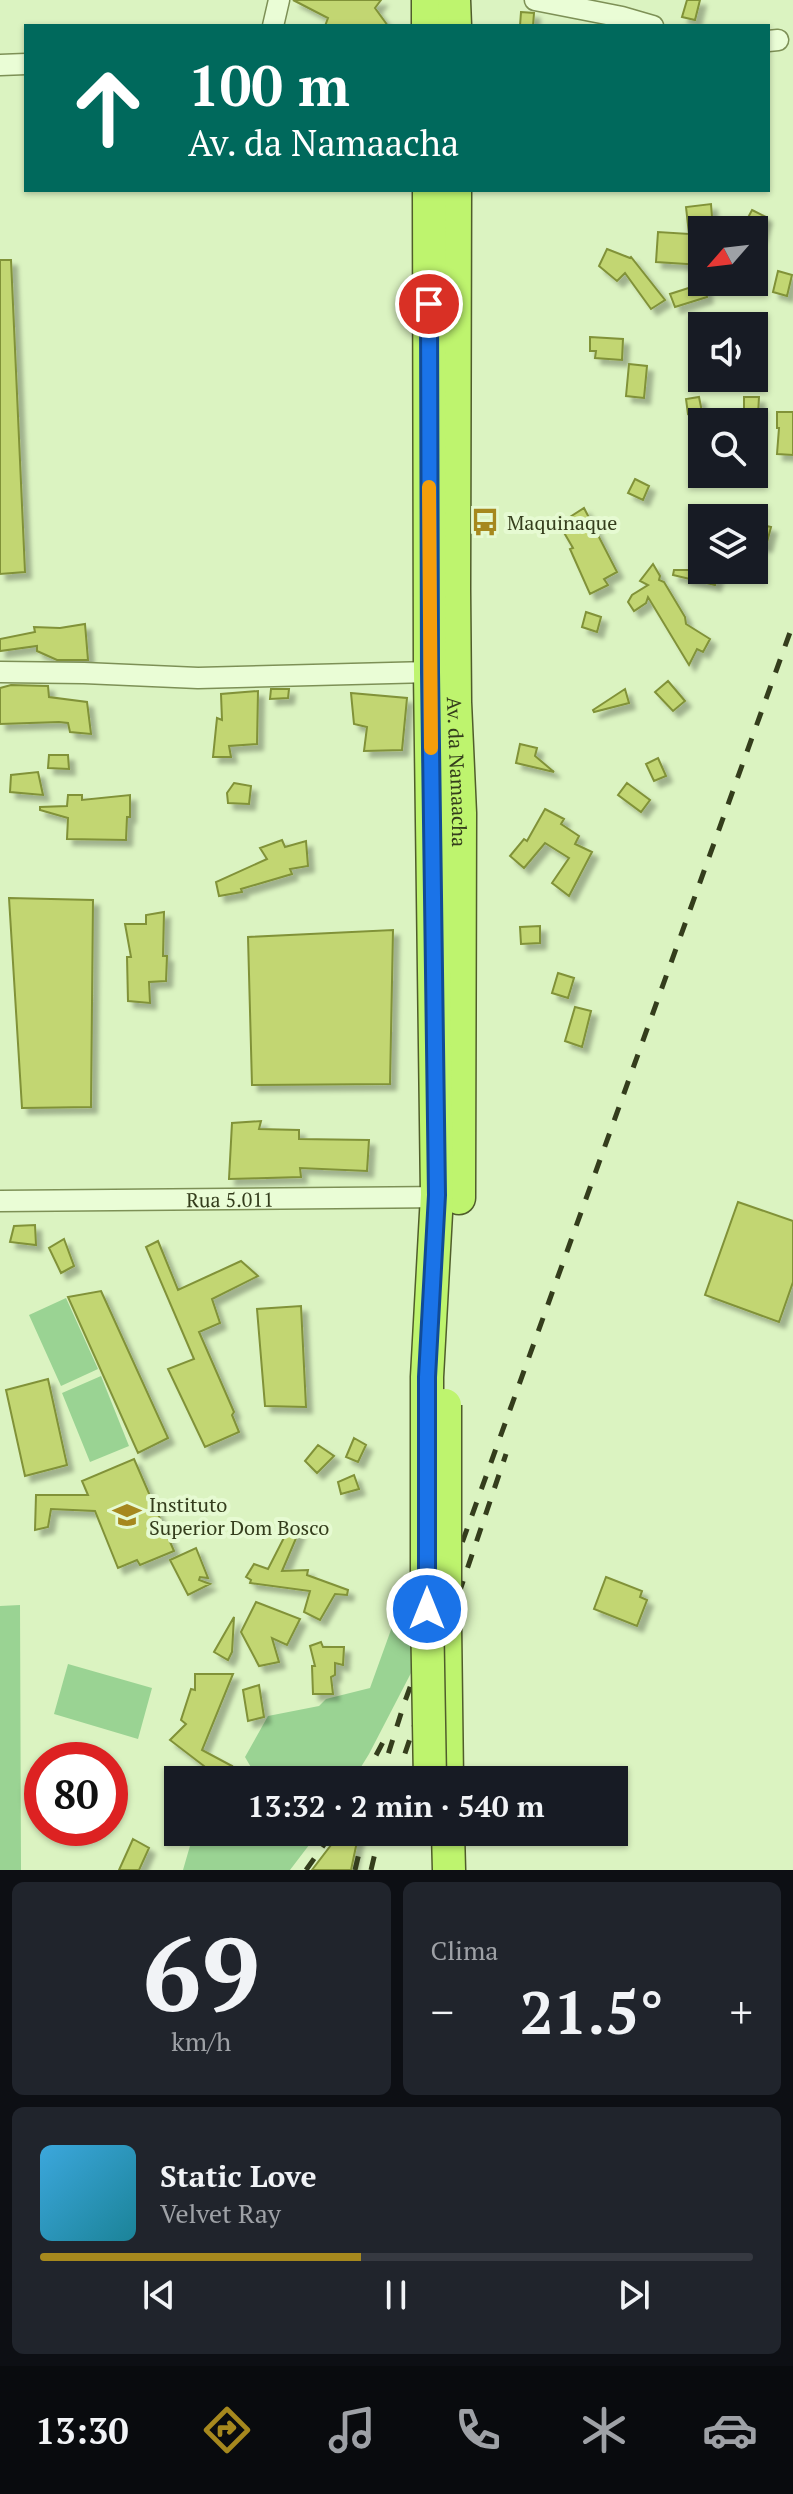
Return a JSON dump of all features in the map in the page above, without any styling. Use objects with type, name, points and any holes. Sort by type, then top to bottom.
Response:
[{"type":"highway","points":[[428,0],[428,24]]},
{"type":"highway","points":[[454,0],[455,24]]},
{"type":"highway","name":"Av. da Namaacha","points":[[429,192],[430,672],[448,1197],[427,1377],[436,1617]]},
{"type":"highway","name":"Av. da Namaacha","points":[[436,1617],[448,1352],[448,1197],[460,813],[454,603],[455,192]]},
{"type":"highway","points":[[431,1766],[436,1617]]},
{"type":"highway","points":[[436,1617],[446,1766]]},
{"type":"highway","points":[[431,1846],[431,1870]]},
{"type":"highway","points":[[448,1846],[449,1870]]},
{"type":"street","points":[[273,24],[279,0]]},
{"type":"street","points":[[535,0],[646,24]]},
{"type":"street","points":[[0,65],[24,64]]},
{"type":"street","points":[[0,672],[198,678],[430,672]]},
{"type":"street","name":"Rua 5.011","points":[[0,1201],[448,1197]]},
{"type":"green space","points":[[66,1298],[98,1369],[61,1386],[29,1315]]},
{"type":"green space","points":[[101,1376],[129,1446],[90,1462],[62,1393]]},
{"type":"green space","points":[[20,1605],[21,1870],[0,1870],[0,1606]]},
{"type":"green space","points":[[392,1627],[425,1646],[362,1766],[250,1766],[245,1757],[268,1716],[319,1706],[326,1699],[370,1688]]},
{"type":"green space","points":[[68,1664],[152,1688],[138,1739],[54,1714]]},
{"type":"green space","points":[[190,1846],[308,1846],[290,1870],[183,1870]]},
{"type":"building","points":[[293,0],[381,0],[375,8],[387,24],[326,24],[328,18]]},
{"type":"building","points":[[687,0],[700,0],[695,20],[682,17]]},
{"type":"building","points":[[521,12],[534,13],[533,24],[520,24]]},
{"type":"building","points":[[711,204],[712,216],[688,216],[688,225],[686,207]]},
{"type":"building","points":[[752,210],[764,216],[749,216]]},
{"type":"building","points":[[658,232],[688,234],[688,264],[656,262]]},
{"type":"building","points":[[607,249],[631,257],[665,300],[651,309],[625,273],[617,281],[599,266]]},
{"type":"building","points":[[0,260],[11,260],[25,572],[0,574]]},
{"type":"building","points":[[778,271],[792,275],[787,296],[773,292]]},
{"type":"building","points":[[688,288],[688,296],[707,297],[675,307],[670,294]]},
{"type":"building","points":[[590,337],[623,339],[622,360],[595,358],[596,351],[590,351]]},
{"type":"building","points":[[629,364],[647,366],[644,398],[626,396]]},
{"type":"building","points":[[699,397],[701,408],[688,408],[688,414],[686,399]]},
{"type":"building","points":[[744,397],[759,397],[758,408],[744,408]]},
{"type":"building","points":[[777,412],[793,412],[793,455],[777,454]]},
{"type":"building","points":[[635,479],[649,486],[643,500],[628,493]]},
{"type":"building","points":[[584,508],[617,572],[604,579],[608,585],[590,594],[570,549],[573,548],[559,524]]},
{"type":"building","points":[[653,564],[659,580],[664,582],[685,617],[686,624],[710,639],[703,652],[697,649],[689,665],[648,597],[646,603],[634,611],[628,602],[632,595],[648,585],[640,581]]},
{"type":"building","points":[[674,570],[688,570],[688,579],[673,575]]},
{"type":"building","points":[[586,612],[601,617],[597,632],[582,627]]},
{"type":"building","points":[[85,624],[88,660],[57,660],[37,651],[37,646],[0,651],[0,639],[35,632],[34,627],[60,628]]},
{"type":"building","points":[[668,681],[685,701],[673,711],[655,692]]},
{"type":"building","points":[[11,685],[48,686],[49,697],[87,702],[91,734],[70,732],[68,723],[59,722],[0,724],[0,688]]},
{"type":"building","points":[[271,689],[289,689],[288,698],[270,699]]},
{"type":"building","points":[[625,689],[629,703],[594,712],[593,710]]},
{"type":"building","points":[[258,691],[257,744],[229,746],[231,757],[213,757],[217,718],[222,720],[221,694]]},
{"type":"building","points":[[351,693],[407,698],[402,750],[364,751],[367,727],[354,724]]},
{"type":"building","points":[[520,744],[537,748],[535,756],[554,772],[516,763]]},
{"type":"building","points":[[49,755],[68,755],[69,769],[48,768]]},
{"type":"building","points":[[658,758],[666,776],[654,781],[646,764]]},
{"type":"building","points":[[38,772],[43,795],[10,792],[11,775]]},
{"type":"building","points":[[234,783],[251,786],[249,804],[228,803],[227,793]]},
{"type":"building","points":[[627,783],[650,800],[641,812],[618,795]]},
{"type":"building","points":[[68,795],[82,795],[82,800],[130,795],[126,840],[67,839],[68,818],[40,810],[40,807],[67,806]]},
{"type":"building","points":[[545,809],[564,819],[561,824],[579,836],[575,844],[592,852],[569,896],[552,883],[569,858],[545,843],[524,868],[510,856],[524,839],[527,841]]},
{"type":"building","points":[[282,840],[285,847],[306,841],[308,866],[290,869],[292,874],[241,889],[242,892],[219,896],[216,882],[267,859],[260,848]]},
{"type":"building","points":[[9,898],[93,900],[91,1107],[22,1108]]},
{"type":"building","points":[[164,912],[166,981],[149,982],[150,1003],[128,1001],[127,957],[131,957],[125,924],[146,924],[146,915]]},
{"type":"building","points":[[540,926],[540,943],[521,944],[520,927]]},
{"type":"building","points":[[393,930],[390,1084],[252,1085],[248,937]]},
{"type":"building","points":[[558,973],[574,978],[568,998],[552,993]]},
{"type":"building","points":[[575,1007],[591,1011],[582,1047],[565,1041]]},
{"type":"building","points":[[261,1121],[259,1129],[299,1130],[299,1139],[369,1140],[367,1171],[300,1168],[301,1177],[229,1179],[232,1123]]},
{"type":"building","points":[[738,1202],[793,1221],[793,1282],[779,1322],[705,1295]]},
{"type":"building","points":[[35,1225],[36,1245],[10,1242],[14,1226]]},
{"type":"building","points":[[64,1239],[74,1266],[61,1273],[49,1248]]},
{"type":"building","points":[[158,1241],[178,1290],[241,1261],[258,1276],[212,1299],[220,1323],[199,1332],[234,1412],[232,1415],[239,1432],[205,1447],[168,1369],[194,1359],[146,1247]]},
{"type":"building","name":"Instituto Superior Dom Bosco","points":[[101,1291],[168,1438],[138,1453],[68,1297]]},
{"type":"building","points":[[301,1306],[306,1407],[265,1406],[257,1309]]},
{"type":"building","points":[[48,1379],[67,1465],[25,1476],[6,1390]]},
{"type":"building","points":[[354,1438],[366,1445],[358,1462],[346,1457]]},
{"type":"building","points":[[318,1445],[334,1456],[317,1473],[305,1461]]},
{"type":"building","name":"Instituto Superior Dom Bosco","points":[[134,1459],[174,1551],[140,1565],[137,1560],[118,1568],[95,1511],[51,1509],[48,1527],[35,1530],[36,1495],[88,1495],[82,1481]]},
{"type":"building","points":[[354,1475],[359,1489],[341,1494],[338,1482]]},
{"type":"building","points":[[291,1524],[300,1529],[282,1571],[308,1570],[307,1575],[348,1590],[347,1595],[335,1594],[320,1620],[304,1612],[310,1591],[250,1583],[251,1580],[246,1577],[254,1564],[268,1569]]},
{"type":"building","points":[[196,1548],[208,1578],[200,1577],[199,1580],[210,1584],[188,1595],[170,1560]]},
{"type":"building","points":[[606,1577],[642,1591],[640,1597],[647,1600],[637,1626],[594,1609]]},
{"type":"building","points":[[256,1602],[300,1619],[287,1645],[272,1638],[279,1662],[259,1666],[241,1632]]},
{"type":"building","points":[[234,1617],[232,1652],[228,1660],[214,1652]]},
{"type":"building","points":[[321,1642],[323,1647],[344,1647],[343,1665],[335,1663],[335,1675],[331,1677],[333,1694],[313,1694],[312,1666],[315,1666],[310,1646]]},
{"type":"building","points":[[195,1674],[233,1674],[202,1750],[232,1766],[204,1766],[170,1740],[186,1724],[181,1720],[191,1689],[195,1690]]},
{"type":"building","points":[[259,1685],[264,1717],[248,1721],[243,1690]]},
{"type":"building","points":[[133,1839],[149,1848],[139,1870],[119,1870]]},
{"type":"building","points":[[330,1846],[356,1846],[351,1870],[312,1870]]},
{"type":"railway","points":[[384,1766],[404,1704],[793,624]]},
{"type":"railway","points":[[401,1766],[506,1454]]},
{"type":"railway","points":[[370,1766],[383,1742]]},
{"type":"railway","points":[[306,1870],[323,1846]]},
{"type":"railway","points":[[355,1870],[361,1846]]},
{"type":"railway","points":[[371,1870],[377,1846]]},
{"type":"slow traffic","points":[[429,487],[431,748]]},
{"type":"place","name":"Maquinaque","points":[[485,522]]},
{"type":"place","name":"Instituto Superior Dom Bosco","points":[[127,1515]]},
{"type":"route","points":[[427,1609],[427,1377],[437,1195],[429,304]]}]
